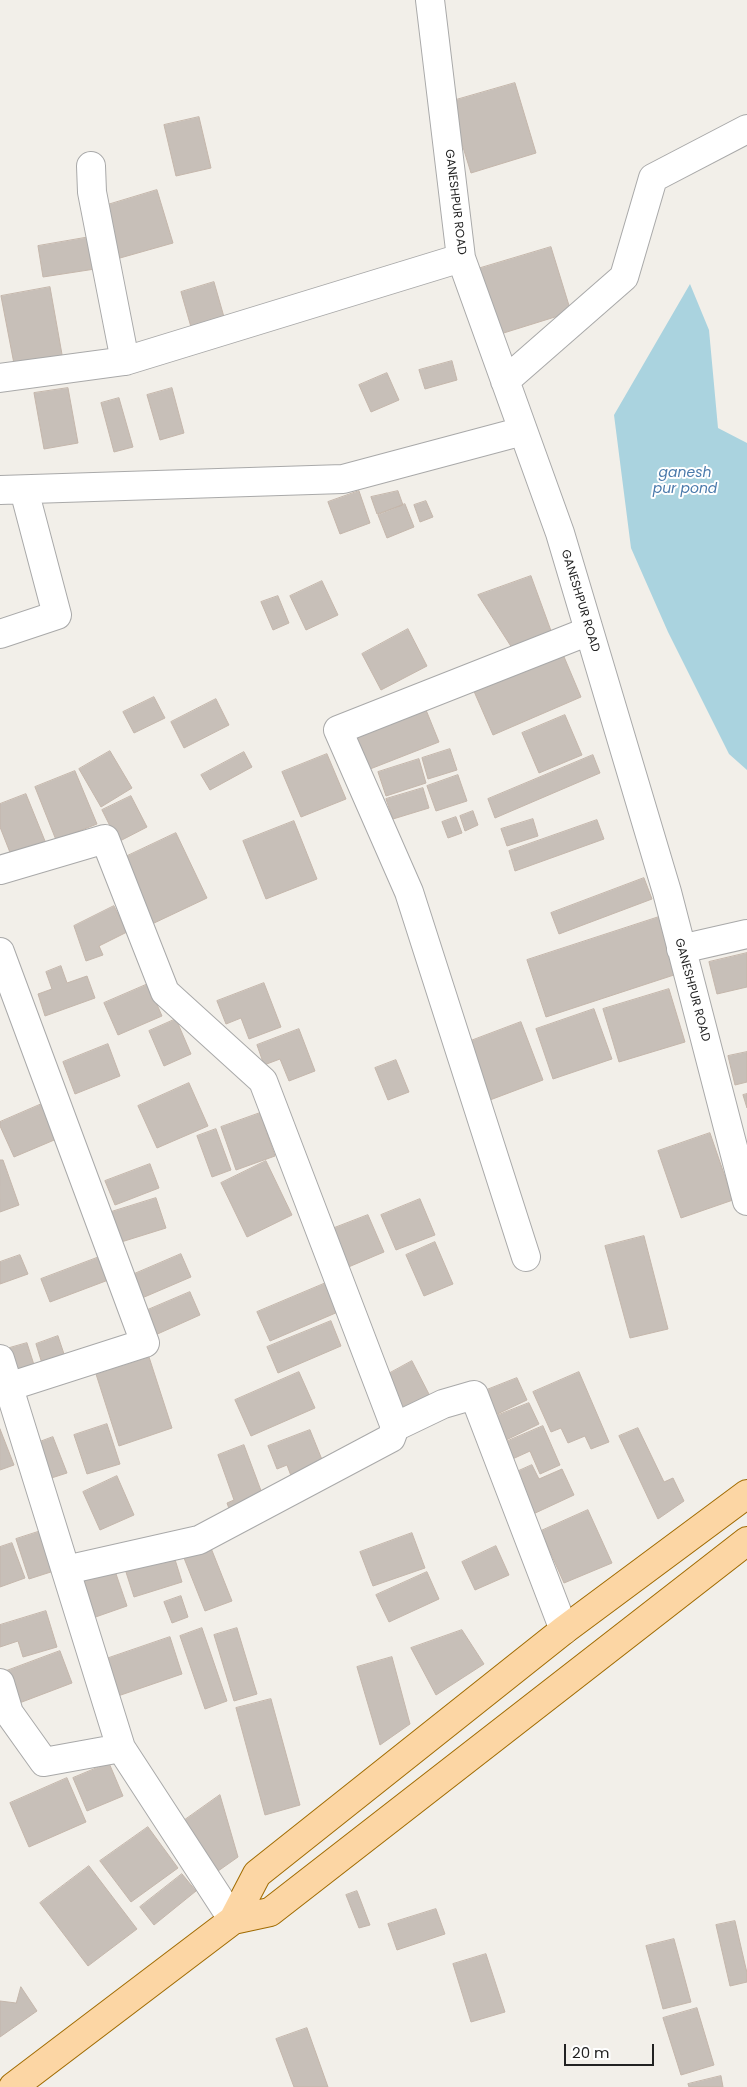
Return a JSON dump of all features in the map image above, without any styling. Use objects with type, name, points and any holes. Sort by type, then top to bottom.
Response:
[{"type":"main road","points":[[233,1920],[257,1874],[564,1630],[747,1494]]},
{"type":"main road","points":[[13,2087],[233,1920],[270,1912],[747,1541]]},
{"type":"street","name":"GANESHPUR ROAD","points":[[430,0],[461,258],[560,533],[667,892],[747,1202]]},
{"type":"street","points":[[505,381],[624,278],[653,178],[747,130]]},
{"type":"street","points":[[91,166],[92,192],[125,361]]},
{"type":"street","points":[[0,378],[125,361],[461,258]]},
{"type":"street","points":[[0,634],[57,614],[12,490],[344,479],[523,431]]},
{"type":"street","points":[[526,1257],[409,892],[338,730],[589,631]]},
{"type":"street","points":[[0,870],[105,840],[165,992],[263,1081],[395,1427]]},
{"type":"street","points":[[681,948],[747,934]]},
{"type":"street","points":[[0,952],[145,1343],[8,1387]]},
{"type":"street","points":[[0,1359],[121,1748],[233,1920]]},
{"type":"street","points":[[66,1570],[199,1540],[390,1438],[395,1427],[443,1404],[474,1395],[564,1630]]},
{"type":"street","points":[[0,1683],[9,1713],[44,1762],[121,1748]]},
{"type":"water","name":"ganesh pur pond","points":[[690,284],[709,330],[718,428],[747,443],[747,770],[729,754],[668,632],[631,548],[614,415]]},
{"type":"building","points":[[515,83],[536,153],[471,173],[449,102]]},
{"type":"building","points":[[199,117],[211,168],[176,176],[164,125]]},
{"type":"building","points":[[157,190],[173,243],[120,258],[104,206]]},
{"type":"building","points":[[90,237],[95,269],[43,277],[38,246]]},
{"type":"building","points":[[551,247],[571,312],[494,336],[474,270]]},
{"type":"building","points":[[214,282],[226,324],[193,334],[181,292]]},
{"type":"building","points":[[50,287],[63,360],[15,369],[1,296]]},
{"type":"building","points":[[452,361],[457,380],[425,389],[419,370]]},
{"type":"building","points":[[387,373],[399,400],[371,412],[359,385]]},
{"type":"building","points":[[68,388],[78,443],[44,449],[34,393]]},
{"type":"building","points":[[172,388],[184,433],[160,440],[147,395]]},
{"type":"building","points":[[119,398],[133,447],[114,452],[101,403]]},
{"type":"building","points":[[359,491],[370,523],[340,534],[328,502]]},
{"type":"building","points":[[398,491],[403,505],[377,514],[371,497]]},
{"type":"building","points":[[426,501],[433,517],[420,522],[414,505]]},
{"type":"building","points":[[405,504],[414,527],[387,538],[378,515]]},
{"type":"building","points":[[531,576],[554,639],[514,651],[478,595]]},
{"type":"building","points":[[322,581],[338,615],[306,630],[290,596]]},
{"type":"building","points":[[278,596],[289,623],[273,630],[261,602]]},
{"type":"building","points":[[408,629],[427,666],[381,690],[362,654]]},
{"type":"building","points":[[562,652],[581,697],[493,735],[473,689]]},
{"type":"building","points":[[154,697],[165,718],[134,733],[123,712]]},
{"type":"building","points":[[216,699],[229,725],[184,748],[171,722]]},
{"type":"building","points":[[424,705],[439,742],[365,771],[350,734]]},
{"type":"building","points":[[565,715],[582,755],[539,773],[522,733]]},
{"type":"building","points":[[450,749],[457,770],[428,779],[422,758]]},
{"type":"building","points":[[110,751],[132,788],[101,807],[79,769]]},
{"type":"building","points":[[244,752],[252,767],[210,790],[201,775]]},
{"type":"building","points":[[327,754],[346,799],[301,817],[282,772]]},
{"type":"building","points":[[593,755],[600,773],[495,818],[488,799]]},
{"type":"building","points":[[419,759],[426,783],[386,796],[378,772]]},
{"type":"building","points":[[75,771],[97,824],[56,840],[35,787]]},
{"type":"building","points":[[458,775],[467,801],[436,811],[427,786]]},
{"type":"building","points":[[423,788],[429,808],[393,819],[386,799]]},
{"type":"building","points":[[26,794],[47,846],[13,860],[0,827],[0,804]]},
{"type":"building","points":[[131,796],[147,827],[118,842],[102,810]]},
{"type":"building","points":[[473,811],[478,825],[465,831],[460,816]]},
{"type":"building","points":[[456,817],[462,833],[448,838],[442,822]]},
{"type":"building","points":[[533,819],[538,836],[507,846],[501,829]]},
{"type":"building","points":[[597,820],[604,839],[515,871],[509,851]]},
{"type":"building","points":[[294,821],[317,879],[266,899],[243,841]]},
{"type":"building","points":[[176,833],[207,898],[152,924],[121,859]]},
{"type":"building","points":[[644,878],[652,899],[559,934],[551,913]]},
{"type":"building","points":[[114,906],[127,932],[99,946],[103,955],[86,961],[74,926]]},
{"type":"building","points":[[662,916],[680,973],[546,1017],[527,960]]},
{"type":"building","points":[[747,953],[747,987],[717,994],[709,962]]},
{"type":"building","points":[[61,966],[67,983],[87,976],[95,998],[45,1016],[38,994],[52,989],[46,972]]},
{"type":"building","points":[[264,983],[281,1027],[249,1039],[241,1018],[226,1024],[217,1001]]},
{"type":"building","points":[[148,984],[162,1016],[118,1035],[104,1003]]},
{"type":"building","points":[[669,989],[685,1042],[619,1062],[603,1009]]},
{"type":"building","points":[[594,1009],[612,1059],[553,1079],[536,1029]]},
{"type":"building","points":[[176,1019],[191,1054],[164,1066],[149,1031]]},
{"type":"building","points":[[521,1022],[543,1080],[482,1103],[460,1045]]},
{"type":"building","points":[[299,1029],[315,1071],[289,1081],[280,1059],[264,1065],[257,1045]]},
{"type":"building","points":[[108,1044],[120,1076],[75,1094],[63,1062]]},
{"type":"building","points":[[747,1052],[747,1082],[735,1085],[728,1056]]},
{"type":"building","points":[[396,1060],[409,1092],[388,1100],[375,1068]]},
{"type":"building","points":[[189,1083],[208,1126],[157,1148],[138,1106]]},
{"type":"building","points":[[747,1094],[747,1108],[743,1095]]},
{"type":"building","points":[[44,1103],[59,1138],[14,1157],[0,1122]]},
{"type":"building","points":[[260,1113],[275,1156],[236,1170],[221,1127]]},
{"type":"building","points":[[216,1129],[231,1170],[212,1177],[197,1136]]},
{"type":"building","points":[[710,1133],[733,1200],[681,1218],[658,1151]]},
{"type":"building","points":[[0,1160],[3,1160],[19,1205],[0,1212]]},
{"type":"building","points":[[266,1161],[292,1215],[247,1237],[221,1183]]},
{"type":"building","points":[[150,1164],[159,1188],[115,1205],[105,1181]]},
{"type":"building","points":[[156,1198],[166,1228],[118,1243],[108,1213]]},
{"type":"building","points":[[420,1199],[435,1235],[396,1250],[381,1215]]},
{"type":"building","points":[[368,1215],[384,1252],[339,1271],[324,1232]]},
{"type":"building","points":[[644,1236],[668,1329],[630,1338],[605,1246]]},
{"type":"building","points":[[435,1242],[453,1284],[424,1296],[406,1255]]},
{"type":"building","points":[[181,1254],[191,1277],[135,1301],[125,1278]]},
{"type":"building","points":[[20,1255],[28,1274],[0,1284],[0,1262]]},
{"type":"building","points":[[102,1256],[111,1279],[50,1302],[41,1279]]},
{"type":"building","points":[[333,1280],[345,1309],[270,1341],[257,1312]]},
{"type":"building","points":[[190,1292],[200,1315],[153,1336],[143,1312]]},
{"type":"building","points":[[331,1321],[341,1346],[278,1373],[267,1347]]},
{"type":"building","points":[[58,1336],[67,1363],[44,1370],[36,1344]]},
{"type":"building","points":[[27,1343],[36,1371],[16,1377],[6,1349]]},
{"type":"building","points":[[149,1357],[172,1428],[119,1446],[96,1374]]},
{"type":"building","points":[[412,1361],[433,1402],[403,1418],[381,1378]]},
{"type":"building","points":[[299,1372],[315,1408],[251,1436],[235,1400]]},
{"type":"building","points":[[579,1372],[609,1442],[591,1449],[585,1436],[568,1443],[561,1428],[551,1432],[533,1392]]},
{"type":"building","points":[[517,1378],[527,1400],[491,1417],[479,1393]]},
{"type":"building","points":[[529,1403],[539,1424],[502,1442],[491,1418]]},
{"type":"building","points":[[107,1424],[120,1464],[87,1474],[74,1435]]},
{"type":"building","points":[[543,1426],[560,1465],[540,1474],[530,1451],[508,1461],[501,1444]]},
{"type":"building","points":[[638,1428],[664,1482],[673,1478],[684,1501],[658,1519],[619,1436]]},
{"type":"building","points":[[0,1429],[14,1465],[0,1470]]},
{"type":"building","points":[[310,1430],[327,1472],[294,1484],[287,1465],[277,1469],[268,1446]]},
{"type":"building","points":[[53,1437],[67,1473],[42,1481],[29,1446]]},
{"type":"building","points":[[244,1445],[263,1496],[232,1517],[227,1503],[234,1500],[218,1455]]},
{"type":"building","points":[[532,1465],[539,1479],[562,1469],[574,1495],[531,1515],[512,1474]]},
{"type":"building","points":[[117,1476],[134,1515],[100,1530],[83,1492]]},
{"type":"building","points":[[588,1510],[612,1563],[564,1583],[541,1531]]},
{"type":"building","points":[[44,1530],[57,1570],[29,1579],[16,1539]]},
{"type":"building","points":[[412,1533],[425,1568],[373,1586],[360,1552]]},
{"type":"building","points":[[12,1543],[25,1578],[0,1587],[0,1547]]},
{"type":"building","points":[[209,1543],[232,1601],[205,1611],[182,1553]]},
{"type":"building","points":[[496,1546],[509,1575],[475,1590],[462,1562]]},
{"type":"building","points":[[173,1553],[182,1582],[134,1597],[125,1569]]},
{"type":"building","points":[[114,1568],[127,1606],[87,1620],[74,1581]]},
{"type":"building","points":[[427,1572],[439,1599],[389,1622],[376,1595]]},
{"type":"building","points":[[181,1596],[188,1617],[172,1623],[164,1602]]},
{"type":"building","points":[[46,1611],[57,1647],[23,1657],[18,1641],[0,1647],[0,1625]]},
{"type":"building","points":[[202,1628],[227,1701],[205,1709],[180,1636]]},
{"type":"building","points":[[237,1628],[257,1694],[234,1701],[214,1635]]},
{"type":"building","points":[[462,1630],[484,1664],[436,1695],[411,1648]]},
{"type":"building","points":[[170,1637],[182,1674],[115,1697],[103,1660]]},
{"type":"building","points":[[60,1651],[72,1683],[14,1705],[1,1673]]},
{"type":"building","points":[[392,1657],[410,1724],[380,1745],[357,1667]]},
{"type":"building","points":[[271,1699],[300,1805],[265,1815],[236,1708]]},
{"type":"building","points":[[109,1763],[123,1796],[87,1811],[73,1778]]},
{"type":"building","points":[[67,1778],[86,1822],[29,1847],[10,1803]]},
{"type":"building","points":[[220,1795],[238,1857],[211,1876],[175,1827]]},
{"type":"building","points":[[148,1827],[178,1868],[131,1902],[100,1861]]},
{"type":"building","points":[[89,1866],[137,1929],[88,1966],[40,1903]]},
{"type":"building","points":[[182,1874],[196,1891],[154,1925],[140,1907]]},
{"type":"building","points":[[357,1891],[370,1925],[359,1928],[346,1895]]},
{"type":"building","points":[[436,1909],[445,1934],[397,1950],[388,1924]]},
{"type":"building","points":[[735,1921],[747,1973],[747,1982],[730,1986],[716,1925]]},
{"type":"building","points":[[674,1939],[691,2002],[663,2009],[646,1946]]},
{"type":"building","points":[[486,1954],[505,2012],[471,2022],[453,1964]]},
{"type":"building","points":[[21,1987],[37,2011],[0,2037],[0,2001],[16,2003]]},
{"type":"building","points":[[697,2008],[714,2065],[681,2075],[663,2018]]},
{"type":"building","points":[[307,2028],[328,2087],[294,2087],[276,2039]]},
{"type":"building","points":[[721,2076],[723,2087],[689,2087],[688,2084]]}]
